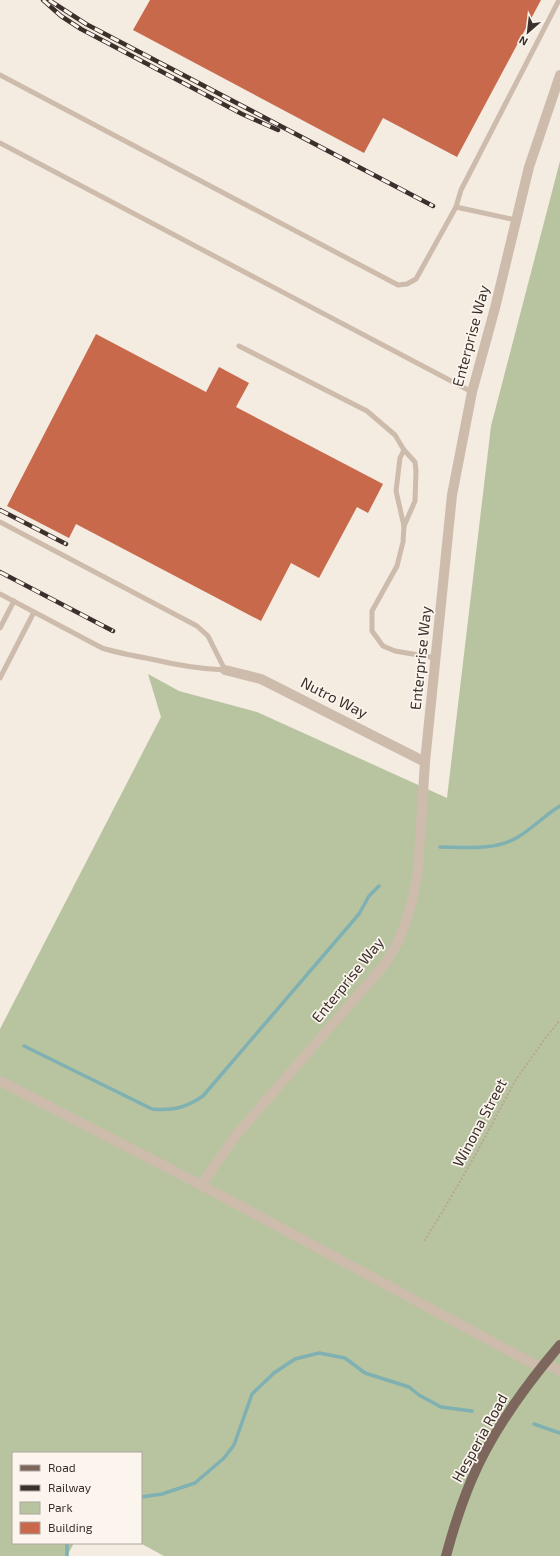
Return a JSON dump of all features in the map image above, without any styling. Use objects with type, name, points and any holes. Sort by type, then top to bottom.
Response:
[{"type":"main road","name":"Hesperia Road","points":[[446,1556],[456,1519],[472,1479],[492,1441],[515,1403],[560,1345]]},
{"type":"street","name":"Enterprise Way","points":[[201,1185],[237,1134],[385,964],[397,944],[413,897],[418,871],[426,762],[452,494],[472,392],[495,308],[529,167],[560,75]]},
{"type":"street","name":"Nutro Way","points":[[225,670],[261,679],[426,762]]},
{"type":"street","points":[[0,1081],[201,1185],[543,1366],[560,1371]]},
{"type":"lane","points":[[0,75],[398,285],[407,284],[416,279],[456,207],[461,190],[559,0]]},
{"type":"lane","points":[[0,143],[472,392]]},
{"type":"lane","points":[[456,207],[516,220]]},
{"type":"lane","points":[[240,346],[367,410],[396,434],[404,450],[415,462],[415,500],[404,526],[397,566],[372,611],[372,631],[383,646],[395,651],[436,658]]},
{"type":"lane","points":[[404,450],[400,458],[396,491],[404,526]]},
{"type":"lane","points":[[0,522],[197,626],[208,636],[225,670],[201,670],[115,652],[87,640],[0,594]]},
{"type":"lane","points":[[0,628],[14,601]]},
{"type":"lane","points":[[0,678],[34,612]]},
{"type":"path","name":"Winona Street","points":[[424,1241],[443,1212],[515,1081],[560,1020]]},
{"type":"green space","points":[[560,161],[560,1556],[164,1556],[142,1544],[142,1452],[12,1452],[12,1544],[73,1544],[67,1556],[0,1556],[0,1029],[161,717],[148,674],[179,691],[257,712],[447,798],[491,426]]},
{"type":"building","points":[[150,0],[541,0],[457,157],[383,118],[364,153],[133,30]]},
{"type":"building","points":[[96,334],[206,392],[219,367],[249,383],[236,407],[383,484],[368,513],[357,507],[319,578],[291,563],[261,621],[76,524],[69,538],[7,506]]},
{"type":"waterway","points":[[440,847],[470,848],[490,846],[509,841],[518,837],[560,806]]},
{"type":"waterway","points":[[24,1046],[152,1109],[166,1110],[184,1106],[203,1096],[359,914],[369,896],[379,886]]},
{"type":"waterway","points":[[142,1497],[162,1494],[195,1483],[224,1458],[234,1445],[252,1394],[274,1373],[295,1359],[319,1353],[345,1358],[365,1373],[409,1387],[419,1395],[441,1407],[472,1411]]},
{"type":"waterway","points":[[534,1424],[560,1433]]},
{"type":"waterway","points":[[67,1544],[67,1556]]},
{"type":"railway","points":[[43,0],[61,16],[81,29],[242,114],[278,130]]},
{"type":"railway","points":[[49,0],[86,24],[433,206]]},
{"type":"railway","points":[[0,510],[66,544]]},
{"type":"railway","points":[[0,572],[113,631]]}]
